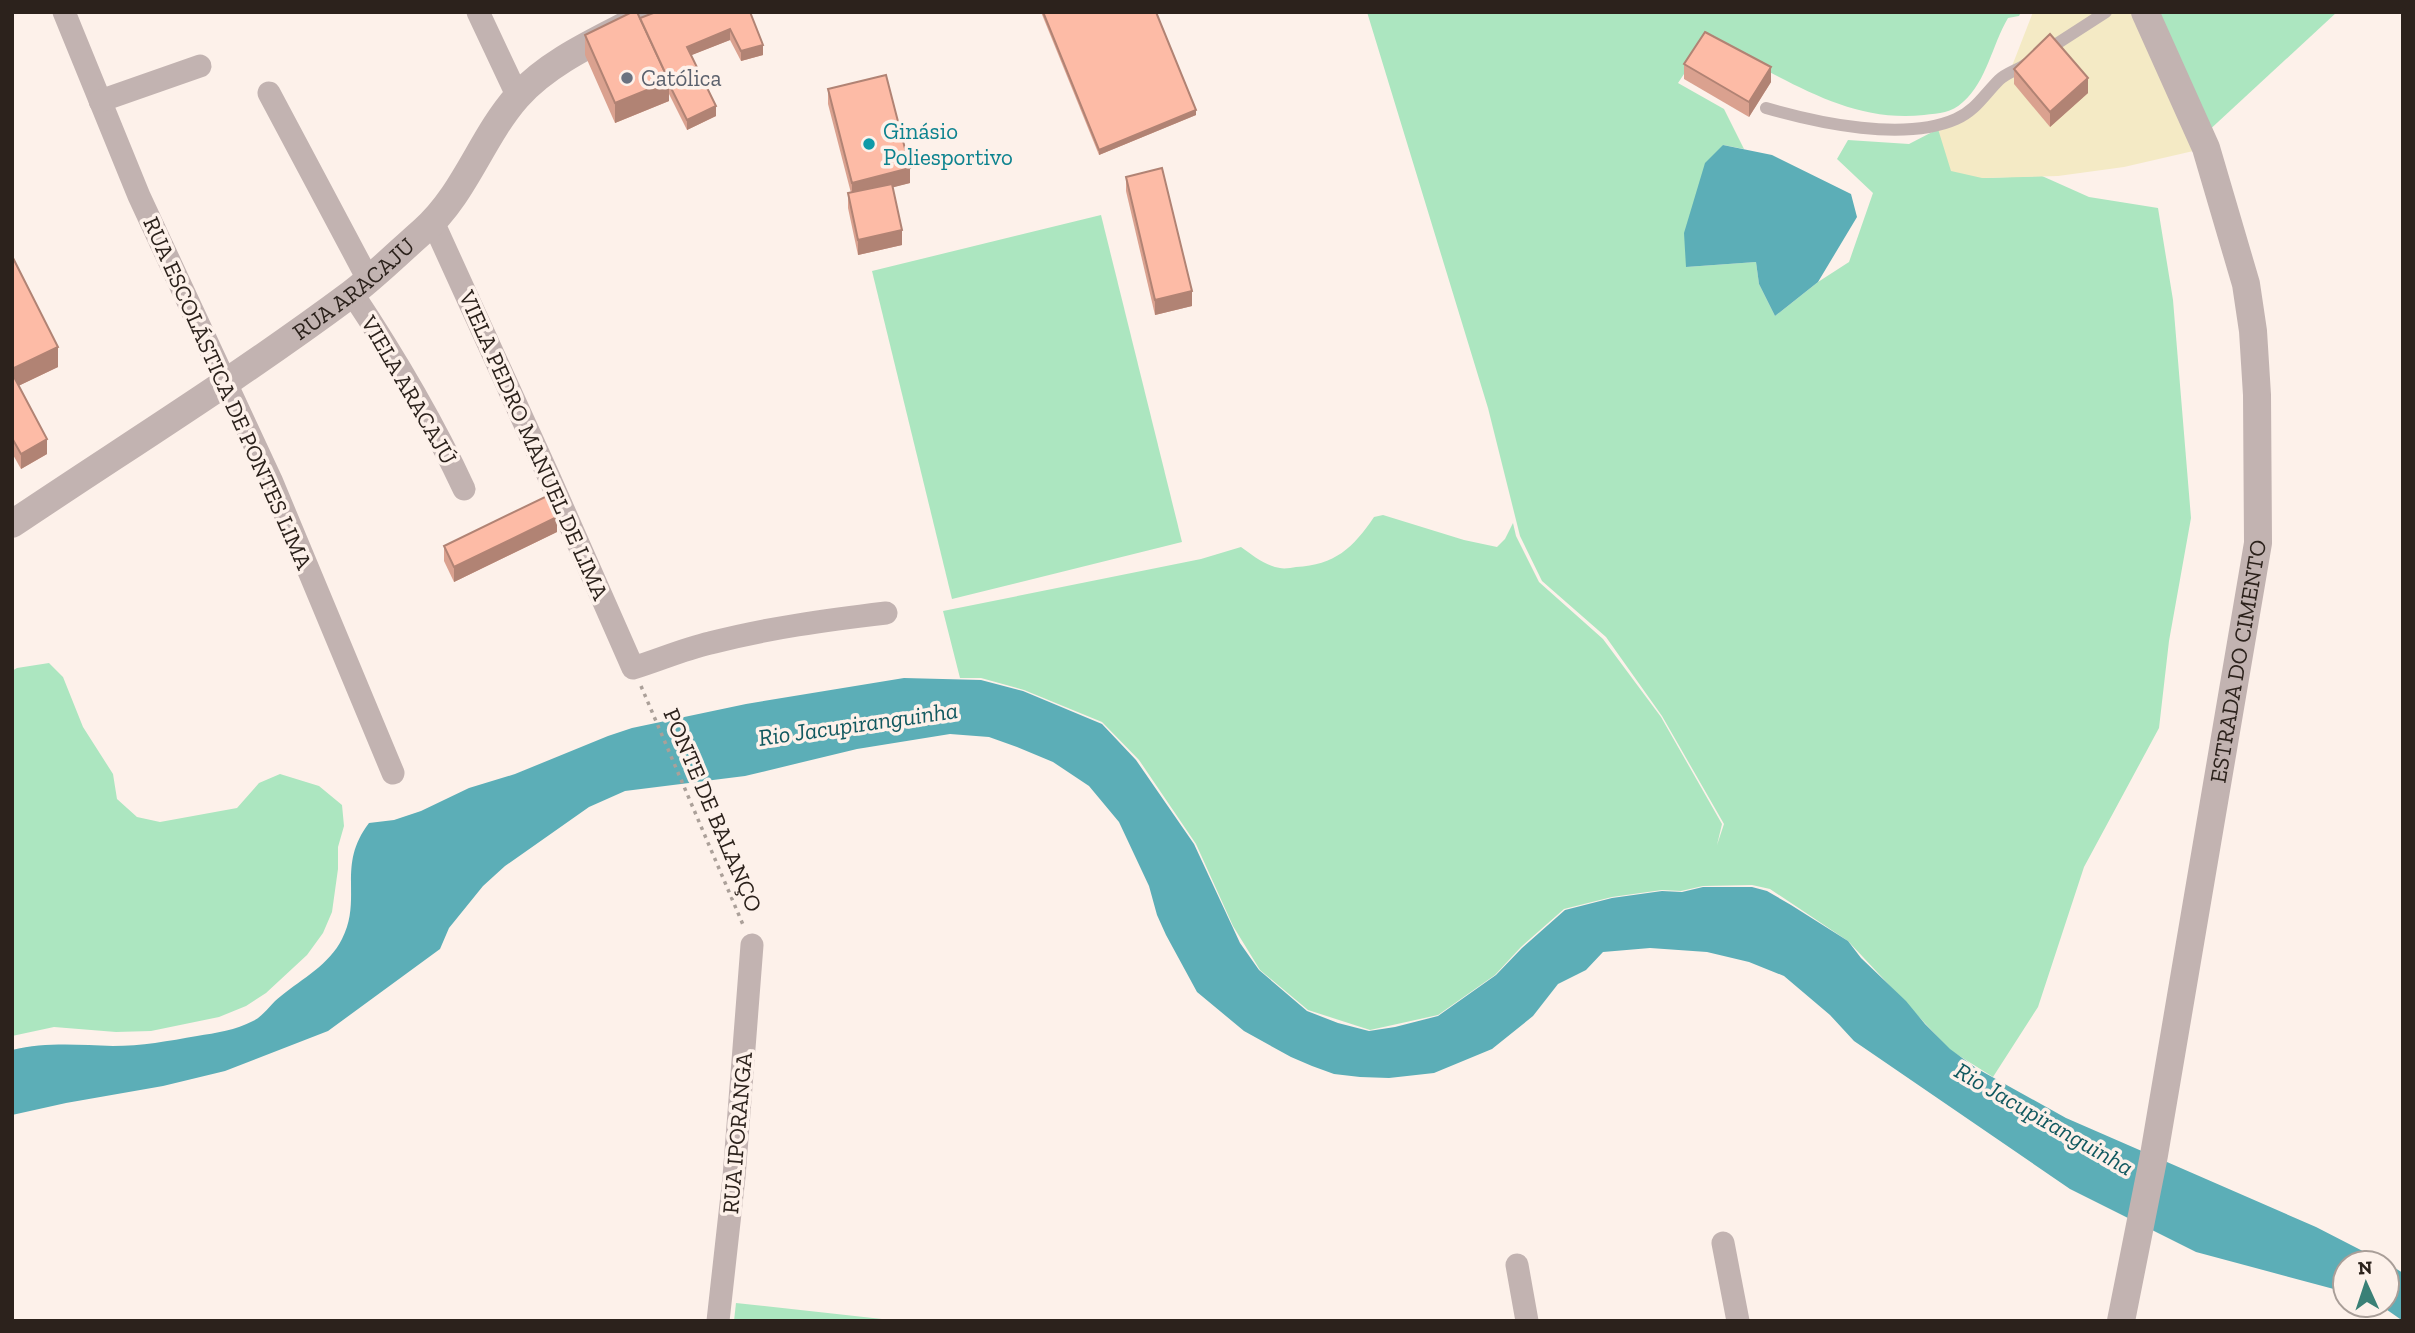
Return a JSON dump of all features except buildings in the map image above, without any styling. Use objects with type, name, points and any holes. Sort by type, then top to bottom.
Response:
[{"type":"street","name":"RUA ESCOLÁSTICA DE PONTES LIMA","points":[[64,12],[139,196],[276,493],[393,773]]},
{"type":"street","points":[[478,12],[517,97]]},
{"type":"street","name":"ESTRADA DO CIMENTO","points":[[2121,1321],[2154,1155],[2258,543],[2257,395],[2253,331],[2246,284],[2206,148],[2145,12]]},
{"type":"street","name":"RUA ARACAJU","points":[[12,524],[227,382],[360,286],[433,222],[460,188],[517,97],[537,78],[582,48],[645,14]]},
{"type":"street","points":[[100,101],[200,66]]},
{"type":"street","name":"VIELA ARACAJÚ","points":[[270,93],[360,286],[440,436],[464,488]]},
{"type":"street","name":"VIELA PEDRO MANUEL DE LIMA","points":[[433,222],[550,477],[638,678]]},
{"type":"street","points":[[638,678],[708,643],[815,621],[886,614]]},
{"type":"street","name":"RUA IPORANGA","points":[[718,1321],[734,1177],[752,945]]},
{"type":"street","points":[[1723,1243],[1738,1321]]},
{"type":"street","points":[[1517,1265],[1527,1321]]},
{"type":"lane","points":[[1766,108],[1839,126],[1905,128],[1932,126],[1955,120],[1988,95],[2000,79],[2106,12]]},
{"type":"path","name":"PONTE DE BALANÇO","points":[[638,678],[752,945]]},
{"type":"green space","points":[[1367,12],[2021,12],[2019,16],[2008,18],[1984,73],[1963,102],[1945,112],[1924,115],[1894,116],[1838,103],[1811,93],[1706,41],[1678,83],[1724,109],[1744,149],[1723,145],[1686,267],[1756,262],[1759,284],[1775,316],[1818,282],[1849,262],[1873,193],[1837,159],[1848,140],[1909,144],[1938,129],[1983,178],[2042,176],[2089,197],[2158,208],[2173,300],[2191,518],[2169,641],[2159,728],[2084,867],[2038,1007],[1993,1077],[1950,1050],[1848,941],[1770,889],[1752,885],[1662,890],[1612,897],[1564,909],[1521,947],[1495,975],[1438,1015],[1370,1030],[1308,1010],[1260,970],[1233,926],[1196,844],[1139,760],[1102,722],[1024,690],[981,678],[960,678],[943,611],[1201,559],[1241,547],[1275,567],[1310,566],[1342,553],[1374,517],[1383,515],[1464,540],[1497,547],[1505,539],[1513,523],[1516,536],[1539,582],[1603,639],[1661,717],[1722,824],[1717,845],[1724,824],[1662,716],[1606,637],[1542,581],[1520,536],[1488,408]]},
{"type":"green space","points":[[2152,12],[2337,12],[2205,134]]},
{"type":"green space","points":[[1101,215],[1182,542],[952,599],[872,271]]},
{"type":"green space","points":[[49,663],[63,677],[83,727],[113,774],[117,799],[137,817],[160,822],[237,808],[259,783],[280,774],[319,786],[342,805],[344,826],[338,847],[332,912],[323,933],[307,955],[266,993],[246,1006],[219,1017],[151,1031],[116,1032],[54,1027],[12,1036],[12,671]]},
{"type":"green space","points":[[736,1303],[900,1321],[734,1321]]},
{"type":"sand","points":[[2033,12],[2141,12],[2202,149],[2124,167],[2058,176],[1982,178],[1951,171],[1938,129],[2007,79]]},
{"type":"water","points":[[1723,145],[1772,155],[1851,194],[1857,217],[1818,282],[1775,316],[1759,284],[1756,262],[1686,267],[1684,233],[1705,163]]},
{"type":"water","name":"Rio Jacupiranguinha","points":[[904,678],[981,680],[1023,691],[1102,724],[1136,760],[1194,844],[1240,943],[1259,970],[1307,1011],[1369,1031],[1438,1016],[1496,975],[1565,910],[1612,898],[1662,891],[1682,892],[1703,887],[1752,887],[1767,891],[1848,941],[1861,958],[1906,1001],[1950,1049],[1976,1068],[2066,1118],[2316,1227],[2359,1249],[2331,1249],[2331,1288],[2196,1252],[2070,1189],[1854,1041],[1830,1015],[1784,976],[1749,962],[1707,952],[1650,948],[1603,952],[1586,970],[1558,984],[1533,1016],[1492,1049],[1434,1073],[1389,1078],[1360,1077],[1334,1074],[1312,1066],[1244,1031],[1197,992],[1166,935],[1149,886],[1119,822],[1089,786],[1053,762],[1017,747],[989,737],[950,734],[857,749],[745,776],[625,791],[589,807],[505,866],[483,886],[449,928],[440,949],[328,1031],[225,1071],[163,1086],[12,1115],[12,1050],[50,1045],[113,1046],[155,1043],[226,1031],[261,1016],[277,999],[323,964],[337,948],[348,924],[354,854],[369,823],[394,820],[421,811],[469,788],[515,774],[632,728],[746,704]]},
{"type":"water","points":[[2401,1272],[2403,1273],[2403,1321],[2400,1319]]},
{"type":"place","name":"Católica","points":[[627,78]]},
{"type":"place","name":"Ginásio Poliesportivo","points":[[869,144]]}]
